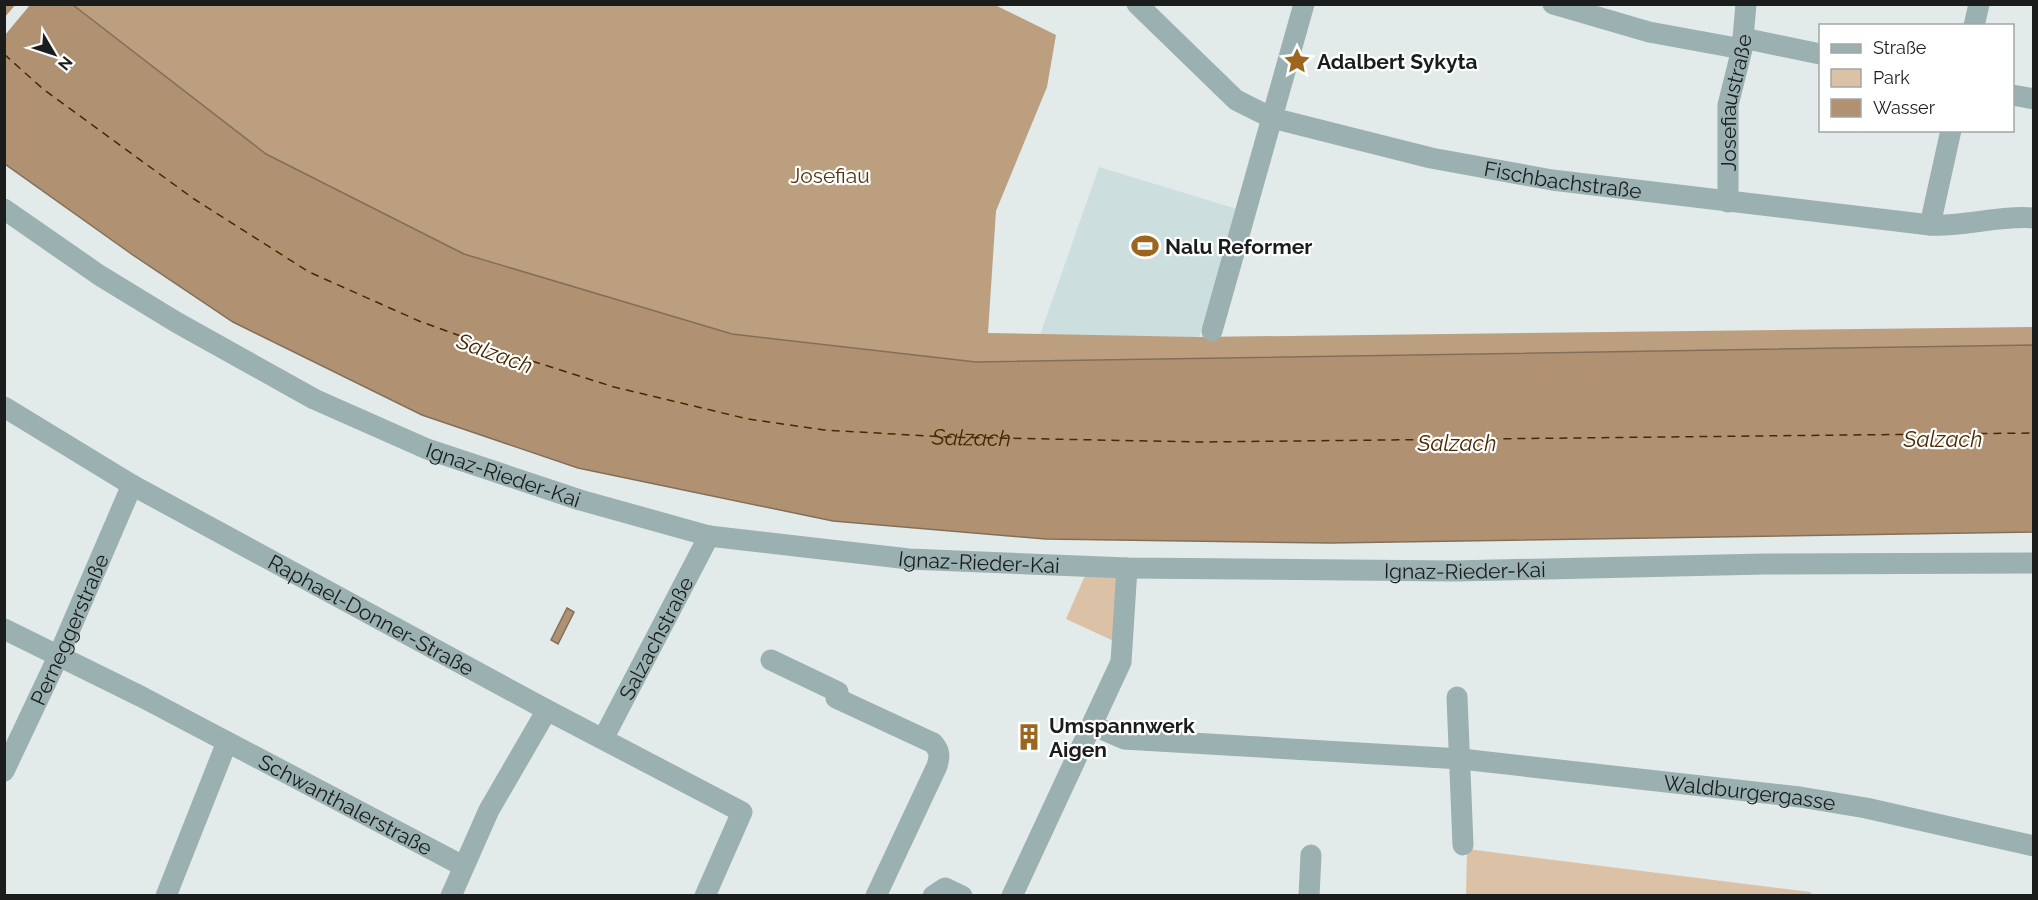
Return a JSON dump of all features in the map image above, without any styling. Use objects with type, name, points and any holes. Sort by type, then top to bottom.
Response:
[{"type":"street","name":"Fischbachstraße","points":[[1137,4],[1236,100],[1272,118],[1431,158],[1552,180],[1930,225],[1957,226],[2015,216],[2034,218]]},
{"type":"street","points":[[1212,331],[1304,4]]},
{"type":"street","points":[[1553,4],[1649,32],[1819,54]]},
{"type":"street","name":"Josefiaustraße","points":[[1728,202],[1728,105],[1742,44],[1746,4]]},
{"type":"street","points":[[1974,24],[1979,4]]},
{"type":"street","points":[[2014,95],[2034,99]]},
{"type":"street","points":[[1930,225],[1951,132]]},
{"type":"street","name":"Ignaz-Rieder-Kai","points":[[4,209],[92,270],[157,311],[314,399],[427,449],[580,500],[709,536],[909,559],[1127,568],[1454,571],[1764,564],[2034,563]]},
{"type":"street","name":"Raphael-Donner-Straße","points":[[4,406],[132,485],[547,710],[742,812],[706,895]]},
{"type":"street","name":"Perneggerstraße","points":[[4,771],[58,657],[132,485]]},
{"type":"street","name":"Salzachstraße","points":[[603,739],[709,536]]},
{"type":"street","points":[[1012,896],[1121,662],[1127,568]]},
{"type":"street","name":"Schwanthalerstraße","points":[[4,629],[142,697],[463,866]]},
{"type":"street","points":[[771,660],[838,692],[836,698],[933,743],[938,750],[940,757],[937,766],[876,896]]},
{"type":"street","points":[[1457,697],[1463,845]]},
{"type":"street","points":[[451,896],[489,810],[547,710]]},
{"type":"street","name":"Waldburgergasse","points":[[1092,725],[1124,739],[1461,759],[1800,797],[1866,808],[2034,846]]},
{"type":"street","points":[[166,896],[227,742]]},
{"type":"street","points":[[1309,896],[1311,855]]},
{"type":"street","points":[[933,896],[945,888],[962,896]]},
{"type":"shaded area","points":[[1099,167],[1237,209],[1199,337],[1040,335]]},
{"type":"green space","name":"Josefiau","points":[[73,5],[995,5],[1056,35],[1047,87],[996,211],[988,333],[1199,337],[2033,327],[2033,345],[976,362],[732,334],[464,254],[266,154]]},
{"type":"green space","points":[[1087,571],[1117,575],[1116,642],[1066,619]]},
{"type":"green space","points":[[1467,849],[1810,892],[1813,895],[1466,896]]},
{"type":"water","name":"Salzach","points":[[5,5],[73,5],[266,154],[464,254],[732,334],[976,362],[2033,345],[2033,532],[1330,543],[1046,539],[833,521],[578,468],[422,415],[233,322],[130,253],[5,164]]},
{"type":"water","points":[[567,608],[574,612],[558,644],[551,640]]},
{"type":"pier","points":[[16,4],[30,5],[5,35],[5,17]]},
{"type":"ferry route","points":[[4,54],[43,89],[194,199],[309,272],[419,321],[513,355],[614,387],[748,419],[824,430],[946,437],[1201,442],[2034,433]]},
{"type":"place","name":"Adalbert Sykyta","points":[[1297,61]]},
{"type":"place","name":"Nalu Reformer","points":[[1145,246]]},
{"type":"place","name":"Umspannwerk Aigen","points":[[1029,737]]}]
